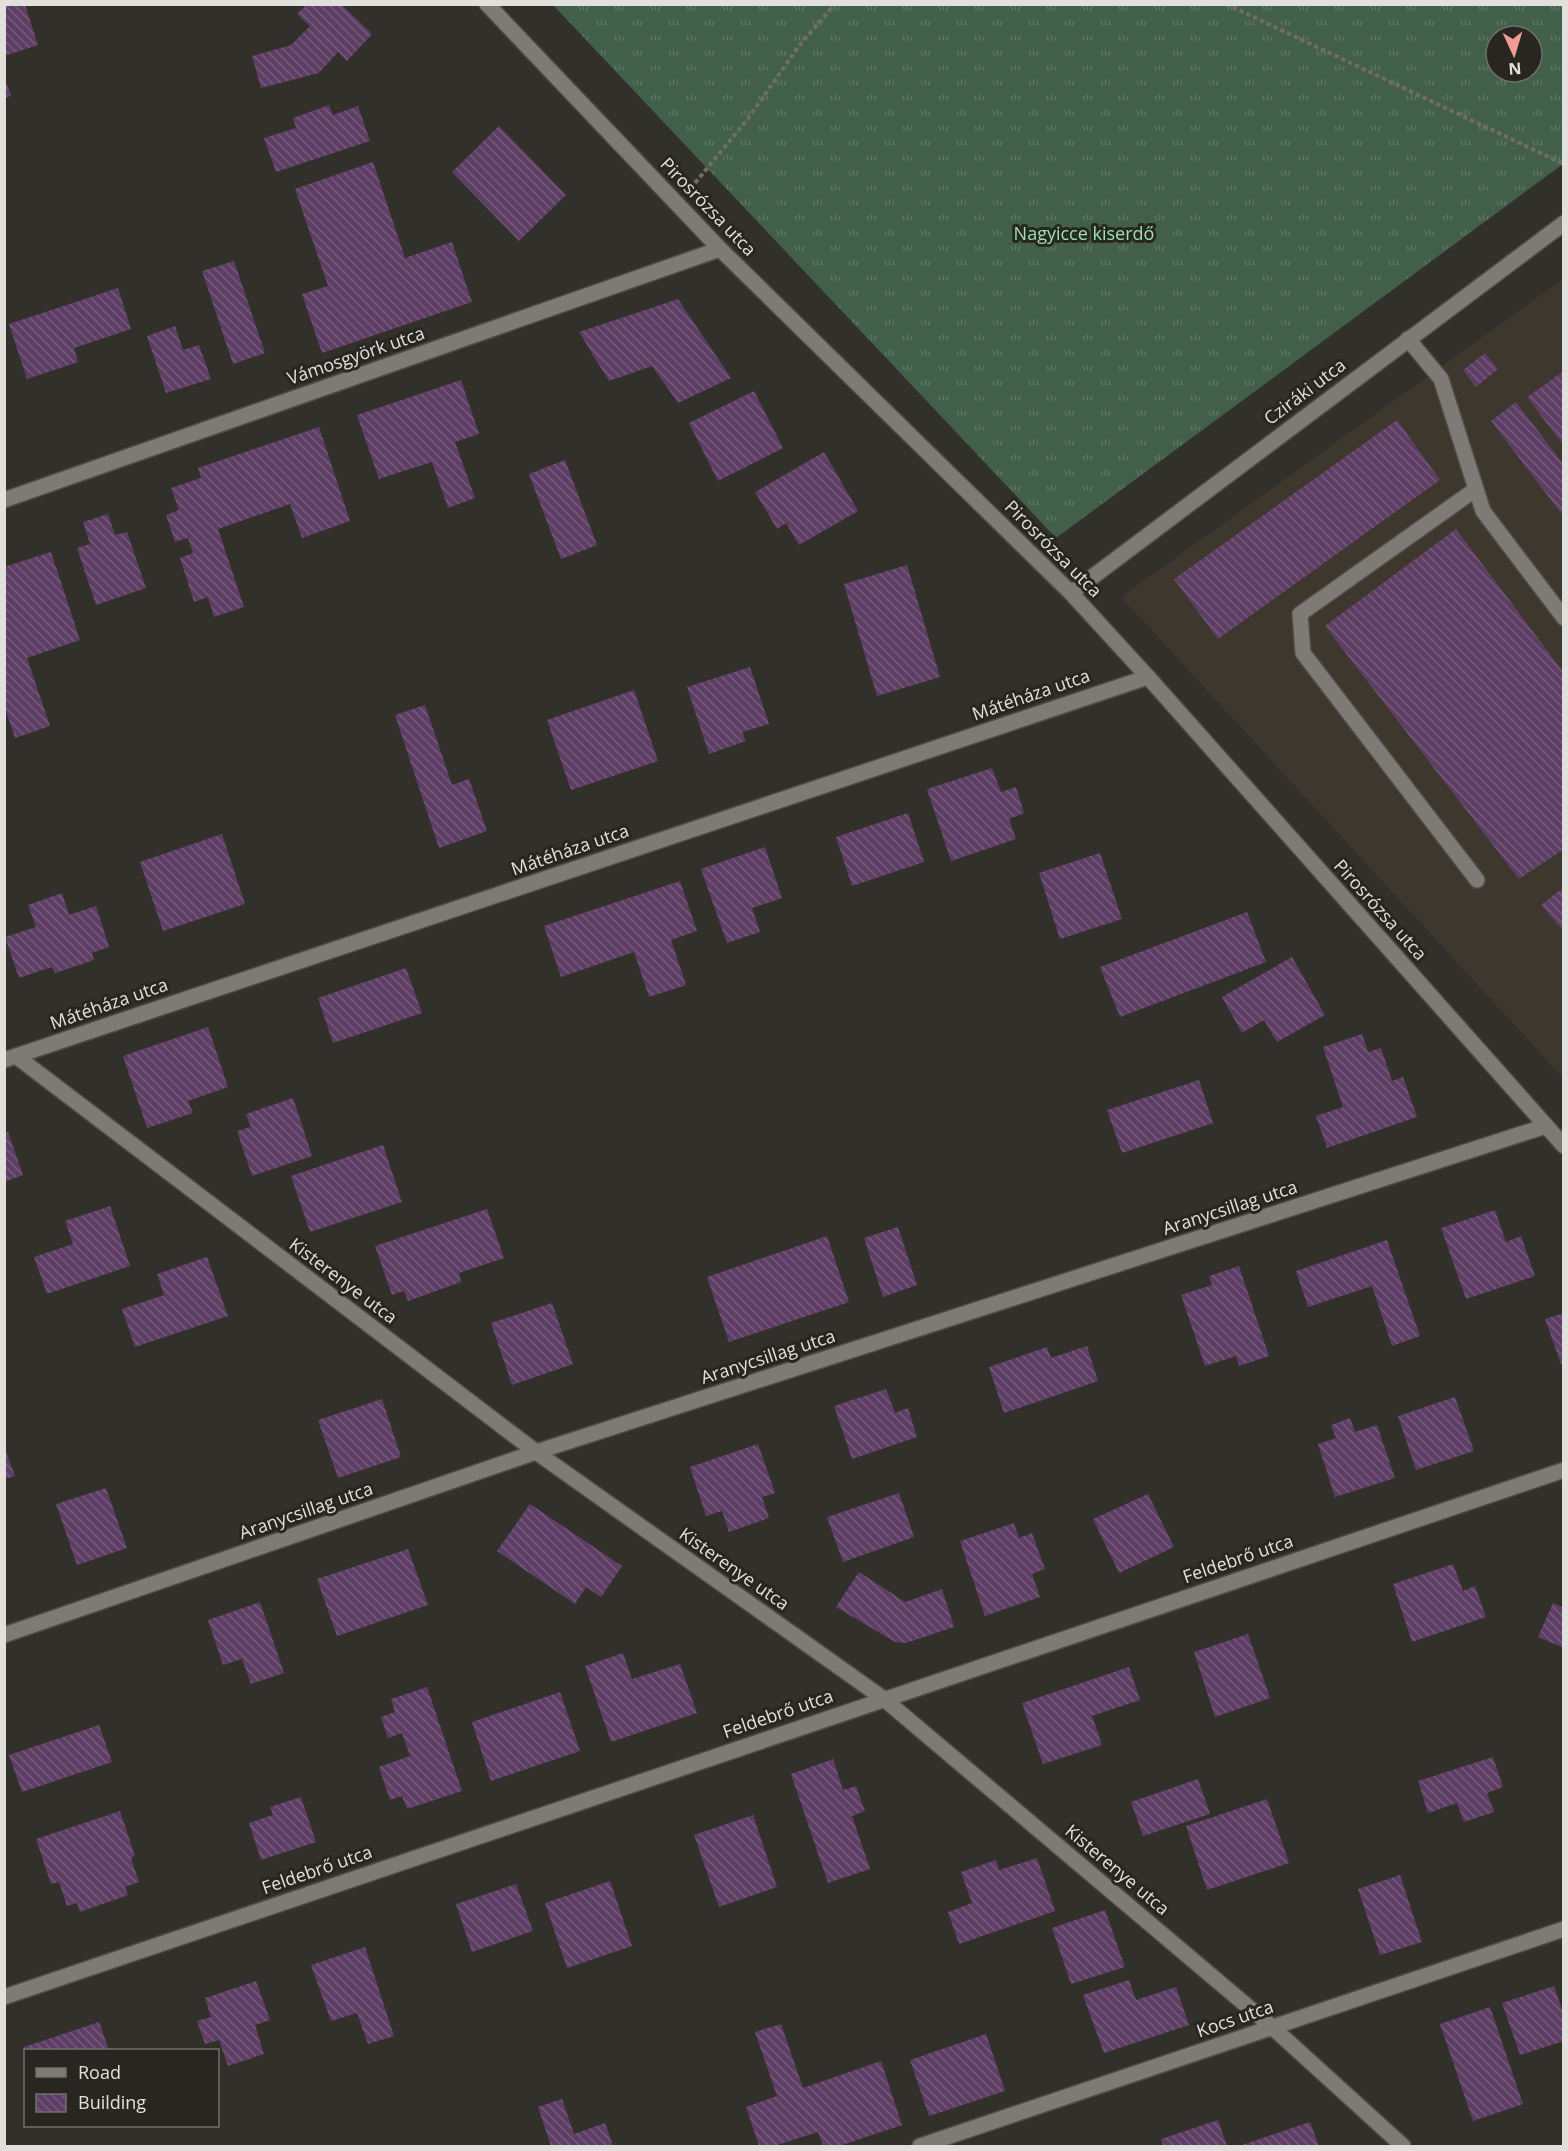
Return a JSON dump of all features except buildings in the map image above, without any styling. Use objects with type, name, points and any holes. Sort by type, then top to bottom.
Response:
[{"type":"street","name":"Pirosrózsa utca","points":[[487,4],[720,249],[1071,593],[1563,1146]]},
{"type":"street","name":"Cziráki utca","points":[[1071,593],[1563,223]]},
{"type":"street","name":"Vámosgyörk utca","points":[[4,500],[720,249]]},
{"type":"street","points":[[1408,339],[1441,379],[1483,511],[1563,618]]},
{"type":"street","points":[[1476,489],[1300,614],[1303,653],[1477,880]]},
{"type":"street","name":"Mátéháza utca","points":[[10,1058],[1148,677]]},
{"type":"street","name":"Kisterenye utca","points":[[10,1058],[536,1452],[884,1699],[1272,2027],[1403,2146]]},
{"type":"street","name":"Aranycsillag utca","points":[[4,1635],[536,1452],[1546,1126]]},
{"type":"street","name":"Feldebrő utca","points":[[4,1997],[1563,1470]]},
{"type":"street","name":"Kocs utca","points":[[920,2146],[1563,1929]]},
{"type":"path","points":[[678,205],[747,120],[799,46],[835,4]]},
{"type":"path","points":[[1226,4],[1563,164]]},
{"type":"shaded area","points":[[1563,279],[1563,1078],[1121,597]]},
{"type":"green space","name":"Nagyicce kiserdő","points":[[553,5],[1563,5],[1563,164],[1056,538]]}]
